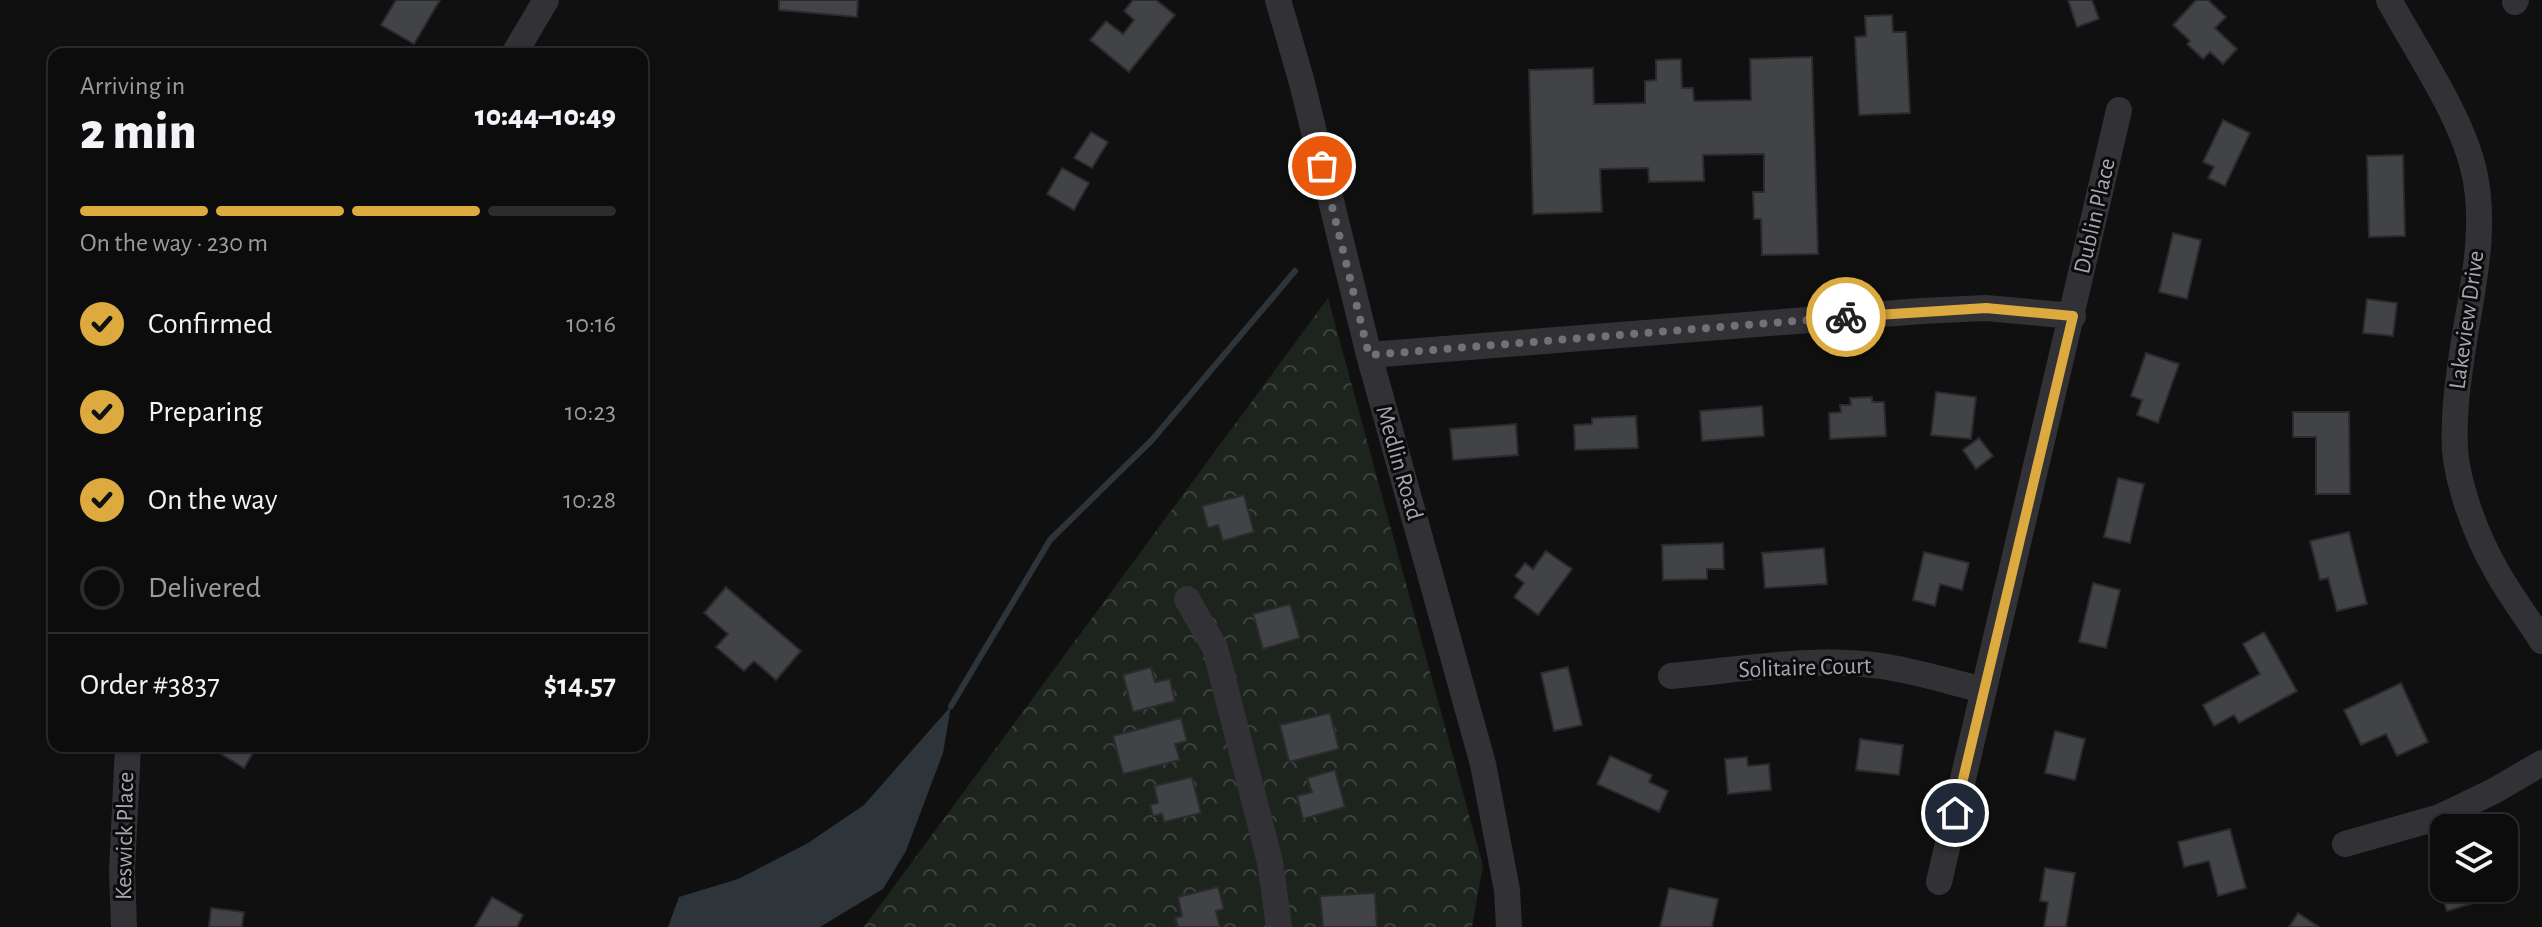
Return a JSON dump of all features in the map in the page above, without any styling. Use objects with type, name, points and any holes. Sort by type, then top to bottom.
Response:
[{"type":"street","points":[[518,48],[546,0]]},
{"type":"street","name":"Medlin Road","points":[[1278,0],[1301,79],[1369,355],[1483,764],[1507,890],[1509,927]]},
{"type":"street","name":"Lakeview Drive","points":[[2389,0],[2457,123],[2473,166],[2479,229],[2475,279],[2456,403],[2455,452],[2476,528],[2495,569],[2532,605],[2542,641]]},
{"type":"street","name":"Dublin Place","points":[[1939,882],[2119,110]]},
{"type":"street","points":[[1369,355],[1921,311],[1986,308],[2073,316]]},
{"type":"street","points":[[1187,599],[1215,648],[1270,862],[1279,927]]},
{"type":"street","name":"Solitaire Court","points":[[1671,676],[1817,663],[1851,663],[1882,666],[1984,690]]},
{"type":"street","name":"Keswick Place","points":[[124,927],[122,871],[128,752]]},
{"type":"street","points":[[2345,844],[2440,817],[2542,763]]},
{"type":"green space","points":[[1328,298],[1483,866],[1472,927],[864,927]]},
{"type":"shaded area","points":[[951,706],[943,753],[906,851],[883,889],[820,927],[668,927],[679,897],[738,879],[808,843],[864,805]]},
{"type":"building","points":[[396,0],[440,0],[414,44],[381,25]]},
{"type":"building","points":[[779,0],[858,0],[857,17],[779,10]]},
{"type":"building","points":[[1133,0],[1156,0],[1175,15],[1129,72],[1090,40],[1106,21],[1123,34],[1134,20],[1124,11]]},
{"type":"building","points":[[2068,0],[2092,0],[2099,19],[2077,27]]},
{"type":"building","points":[[2196,0],[2208,0],[2226,17],[2215,28],[2237,49],[2223,64],[2210,52],[2203,59],[2173,25]]},
{"type":"building","points":[[1892,15],[1893,32],[1906,32],[1910,113],[1859,115],[1855,37],[1866,36],[1865,16]]},
{"type":"building","points":[[1812,57],[1818,254],[1762,255],[1761,219],[1754,219],[1753,192],[1764,192],[1764,154],[1703,155],[1704,181],[1649,182],[1648,168],[1600,169],[1602,212],[1533,214],[1529,70],[1593,68],[1594,104],[1645,103],[1645,81],[1656,80],[1656,60],[1681,59],[1682,88],[1693,88],[1694,101],[1751,100],[1750,59]]},
{"type":"building","points":[[2223,120],[2250,133],[2225,186],[2208,178],[2214,167],[2203,162]]},
{"type":"building","points":[[1091,132],[1108,142],[1092,168],[1074,158]]},
{"type":"building","points":[[2403,155],[2405,236],[2369,237],[2367,156]]},
{"type":"building","points":[[1062,168],[1089,183],[1074,210],[1047,194]]},
{"type":"building","points":[[2173,233],[2201,240],[2187,299],[2159,292]]},
{"type":"building","points":[[2367,299],[2397,303],[2393,336],[2363,333]]},
{"type":"building","points":[[2146,353],[2179,364],[2158,423],[2137,415],[2142,400],[2131,396]]},
{"type":"building","points":[[1936,392],[1976,397],[1971,439],[1931,435]]},
{"type":"building","points":[[1872,397],[1872,402],[1884,402],[1886,436],[1830,439],[1829,413],[1841,412],[1840,405],[1851,405],[1850,398]]},
{"type":"building","points":[[1762,406],[1764,436],[1702,441],[1700,411]]},
{"type":"building","points":[[2293,412],[2349,412],[2350,494],[2316,494],[2316,437],[2293,437]]},
{"type":"building","points":[[1636,416],[1638,448],[1575,450],[1574,425],[1592,424],[1592,418]]},
{"type":"building","points":[[1516,424],[1518,455],[1453,460],[1450,429]]},
{"type":"building","points":[[1979,438],[1993,456],[1976,469],[1963,450]]},
{"type":"building","points":[[2118,478],[2144,484],[2130,543],[2104,537]]},
{"type":"building","points":[[1244,495],[1254,532],[1223,541],[1218,525],[1208,528],[1202,506]]},
{"type":"building","points":[[2349,532],[2367,604],[2337,611],[2328,578],[2320,580],[2310,541]]},
{"type":"building","points":[[1723,543],[1724,569],[1707,569],[1707,579],[1663,580],[1662,545]]},
{"type":"building","points":[[1824,548],[1827,584],[1765,588],[1762,553]]},
{"type":"building","points":[[1546,551],[1572,569],[1538,615],[1514,597],[1524,583],[1515,576],[1525,563],[1533,569]]},
{"type":"building","points":[[1924,552],[1969,563],[1962,590],[1940,584],[1935,606],[1913,600]]},
{"type":"building","points":[[2093,583],[2120,590],[2106,648],[2079,642]]},
{"type":"building","points":[[726,587],[801,651],[776,680],[754,661],[744,671],[716,647],[728,634],[704,613]]},
{"type":"building","points":[[1290,604],[1300,638],[1263,649],[1253,614]]},
{"type":"building","points":[[2264,632],[2297,691],[2239,723],[2234,715],[2214,726],[2203,705],[2260,674],[2243,644]]},
{"type":"building","points":[[1151,667],[1155,682],[1170,679],[1175,701],[1133,712],[1123,675]]},
{"type":"building","points":[[1568,667],[1582,725],[1554,731],[1541,673]]},
{"type":"building","points":[[2401,683],[2428,742],[2397,756],[2386,734],[2361,745],[2344,710]]},
{"type":"building","points":[[1330,713],[1339,749],[1289,762],[1280,725]]},
{"type":"building","points":[[1181,718],[1187,741],[1175,744],[1180,760],[1123,774],[1113,736]]},
{"type":"building","points":[[2055,731],[2085,739],[2075,780],[2045,773]]},
{"type":"building","points":[[1860,739],[1903,745],[1899,775],[1856,770]]},
{"type":"building","points":[[218,752],[253,752],[244,768]]},
{"type":"building","points":[[1610,756],[1652,775],[1649,782],[1668,791],[1659,812],[1597,784]]},
{"type":"building","points":[[1747,757],[1748,766],[1769,764],[1771,790],[1728,794],[1725,759]]},
{"type":"building","points":[[1335,770],[1345,807],[1303,819],[1297,796],[1312,792],[1307,778]]},
{"type":"building","points":[[1192,777],[1201,813],[1164,822],[1162,814],[1153,816],[1150,805],[1158,803],[1154,786]]},
{"type":"building","points":[[2230,829],[2246,888],[2218,896],[2209,861],[2184,867],[2178,842]]},
{"type":"building","points":[[2045,868],[2075,873],[2066,927],[2044,927],[2048,902],[2040,901]]},
{"type":"building","points":[[1218,887],[1224,909],[1216,911],[1220,927],[1178,927],[1175,918],[1182,916],[1178,897]]},
{"type":"building","points":[[1669,888],[1718,899],[1712,927],[1660,927]]},
{"type":"building","points":[[1375,893],[1377,927],[1323,927],[1320,896]]},
{"type":"building","points":[[492,897],[523,915],[517,927],[475,927]]},
{"type":"building","points":[[2444,902],[2477,902],[2447,911]]},
{"type":"building","points":[[211,908],[244,912],[242,927],[209,927]]},
{"type":"building","points":[[2298,913],[2319,927],[2289,927]]},
{"type":"waterway","points":[[951,706],[1050,540],[1152,440],[1295,271]]},
{"type":"way so far","points":[[1322,166],[1369,355],[1846,317]]},
{"type":"route","points":[[1846,317],[1986,308],[2073,316],[1955,813]]}]
